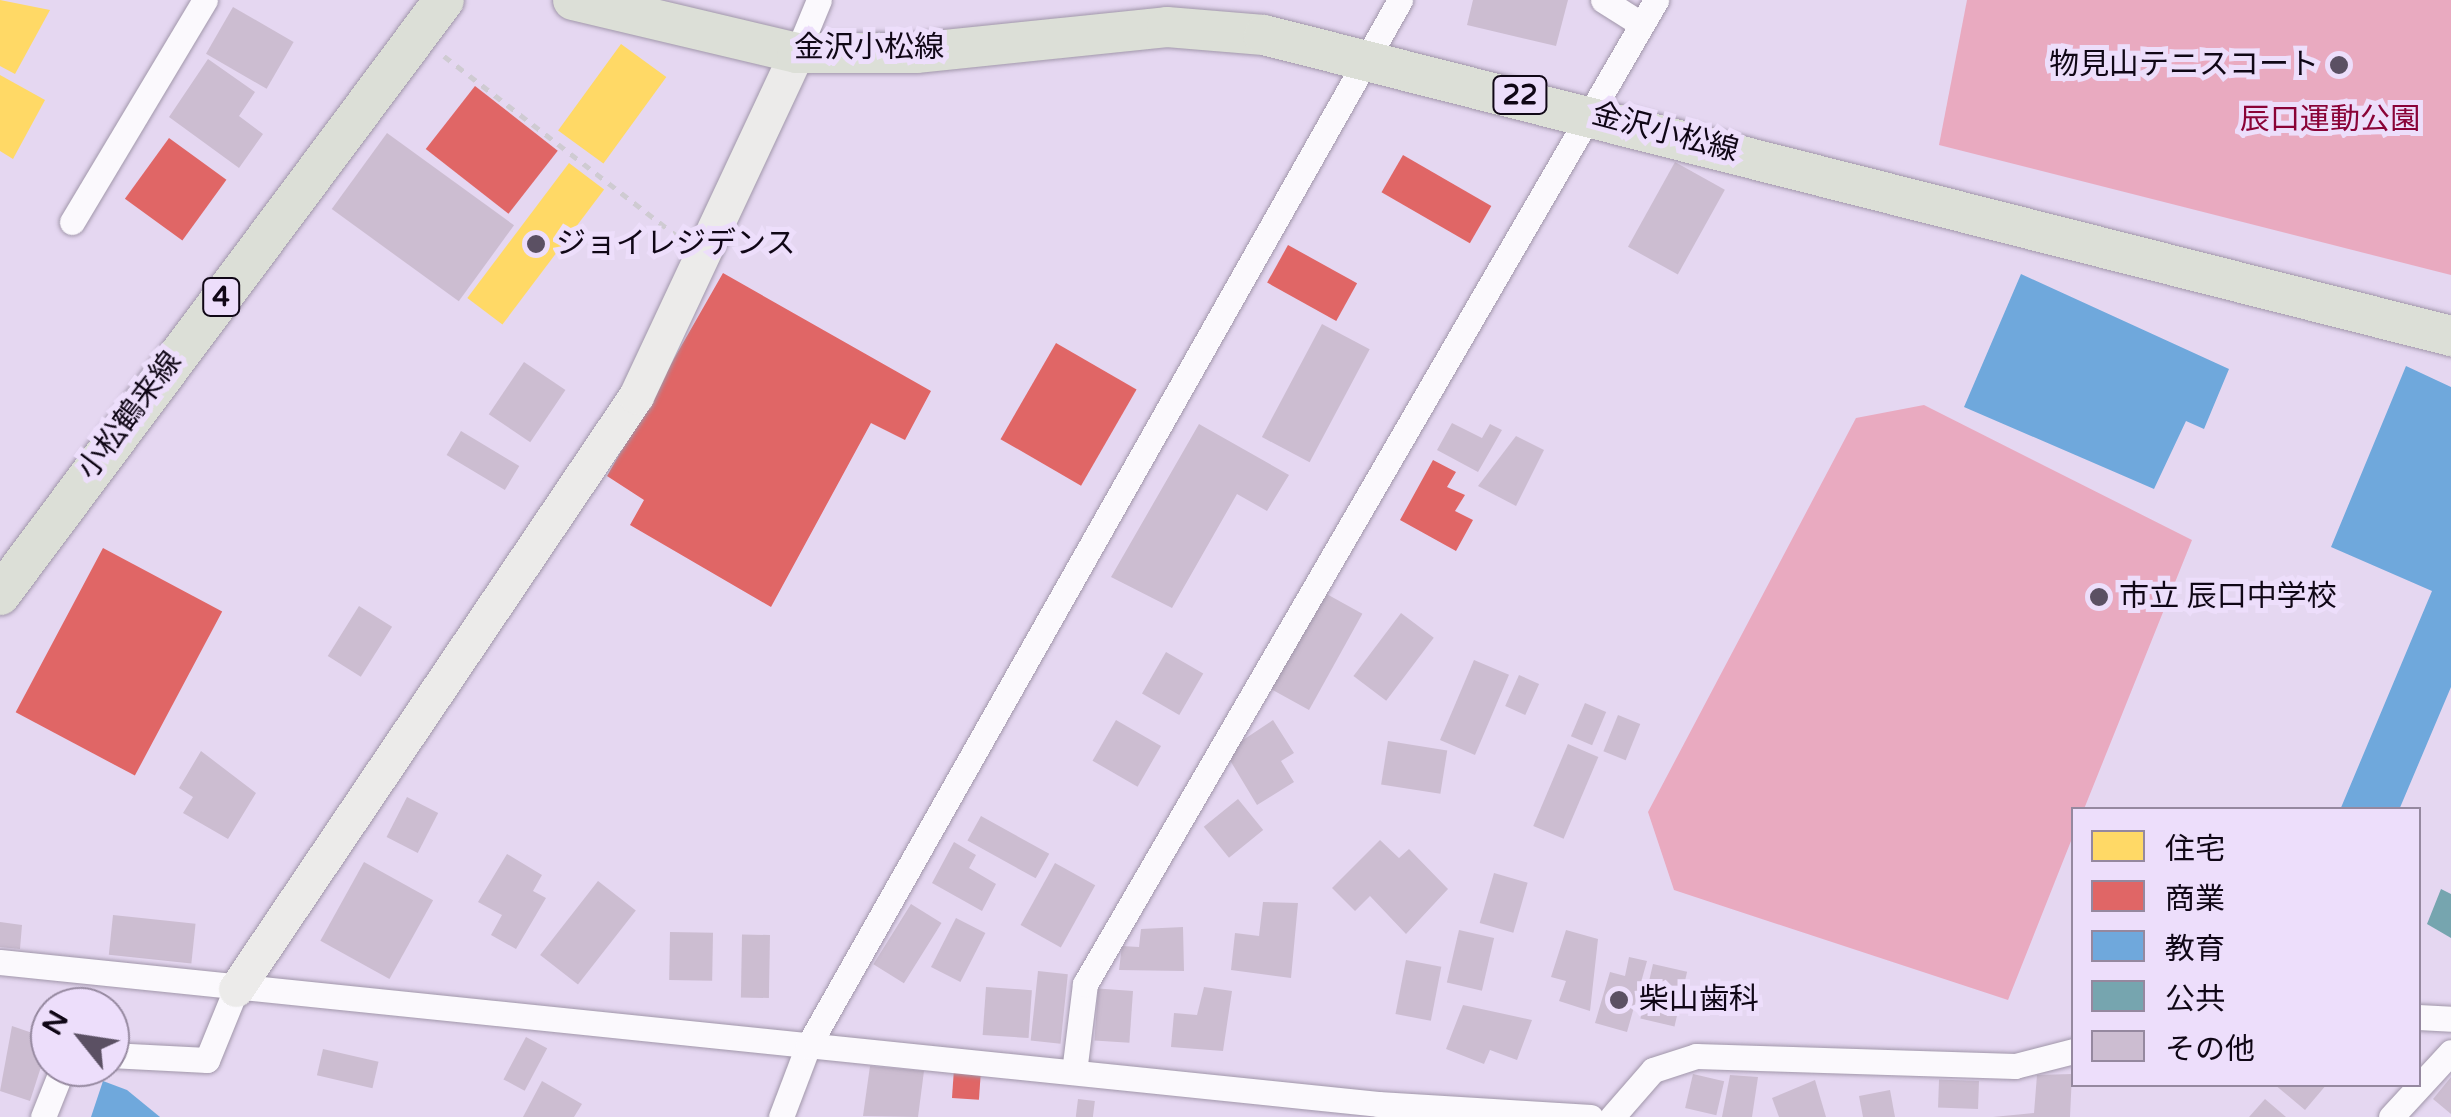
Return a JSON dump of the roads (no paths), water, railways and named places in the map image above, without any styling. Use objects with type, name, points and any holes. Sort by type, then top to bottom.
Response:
[{"type":"main road","name":"小松鶴来線","points":[[0,595],[444,0]]},
{"type":"main road","name":"金沢小松線","points":[[573,0],[798,52],[916,53],[1167,27],[1370,56],[2451,336]]},
{"type":"street","points":[[72,222],[206,0]]},
{"type":"street","points":[[130,1056],[207,1060],[236,988],[636,396],[819,0]]},
{"type":"street","points":[[781,1117],[808,1046],[1400,0]]},
{"type":"street","points":[[1602,0],[1641,24]]},
{"type":"street","points":[[1074,1072],[1085,984],[1656,0]]},
{"type":"street","points":[[0,962],[1074,1072],[1592,1117]]},
{"type":"street","points":[[2421,1016],[2451,1019]]},
{"type":"street","points":[[1612,1117],[1653,1070],[1696,1056],[2015,1066],[2071,1051]]},
{"type":"street","points":[[2421,1084],[2451,1052]]},
{"type":"street","points":[[43,1117],[55,1087]]},
{"type":"street","points":[[2391,1117],[2419,1087]]},
{"type":"place","name":"物見山テニスコート","points":[[2339,65]]},
{"type":"place","name":"ジョイレジデンス","points":[[536,244]]},
{"type":"place","name":"市立 辰口中学校","points":[[2099,597]]},
{"type":"place","name":"柴山歯科","points":[[1619,1000]]},
{"type":"park label","name":"辰口運動公園","points":[[2330,120]]}]
